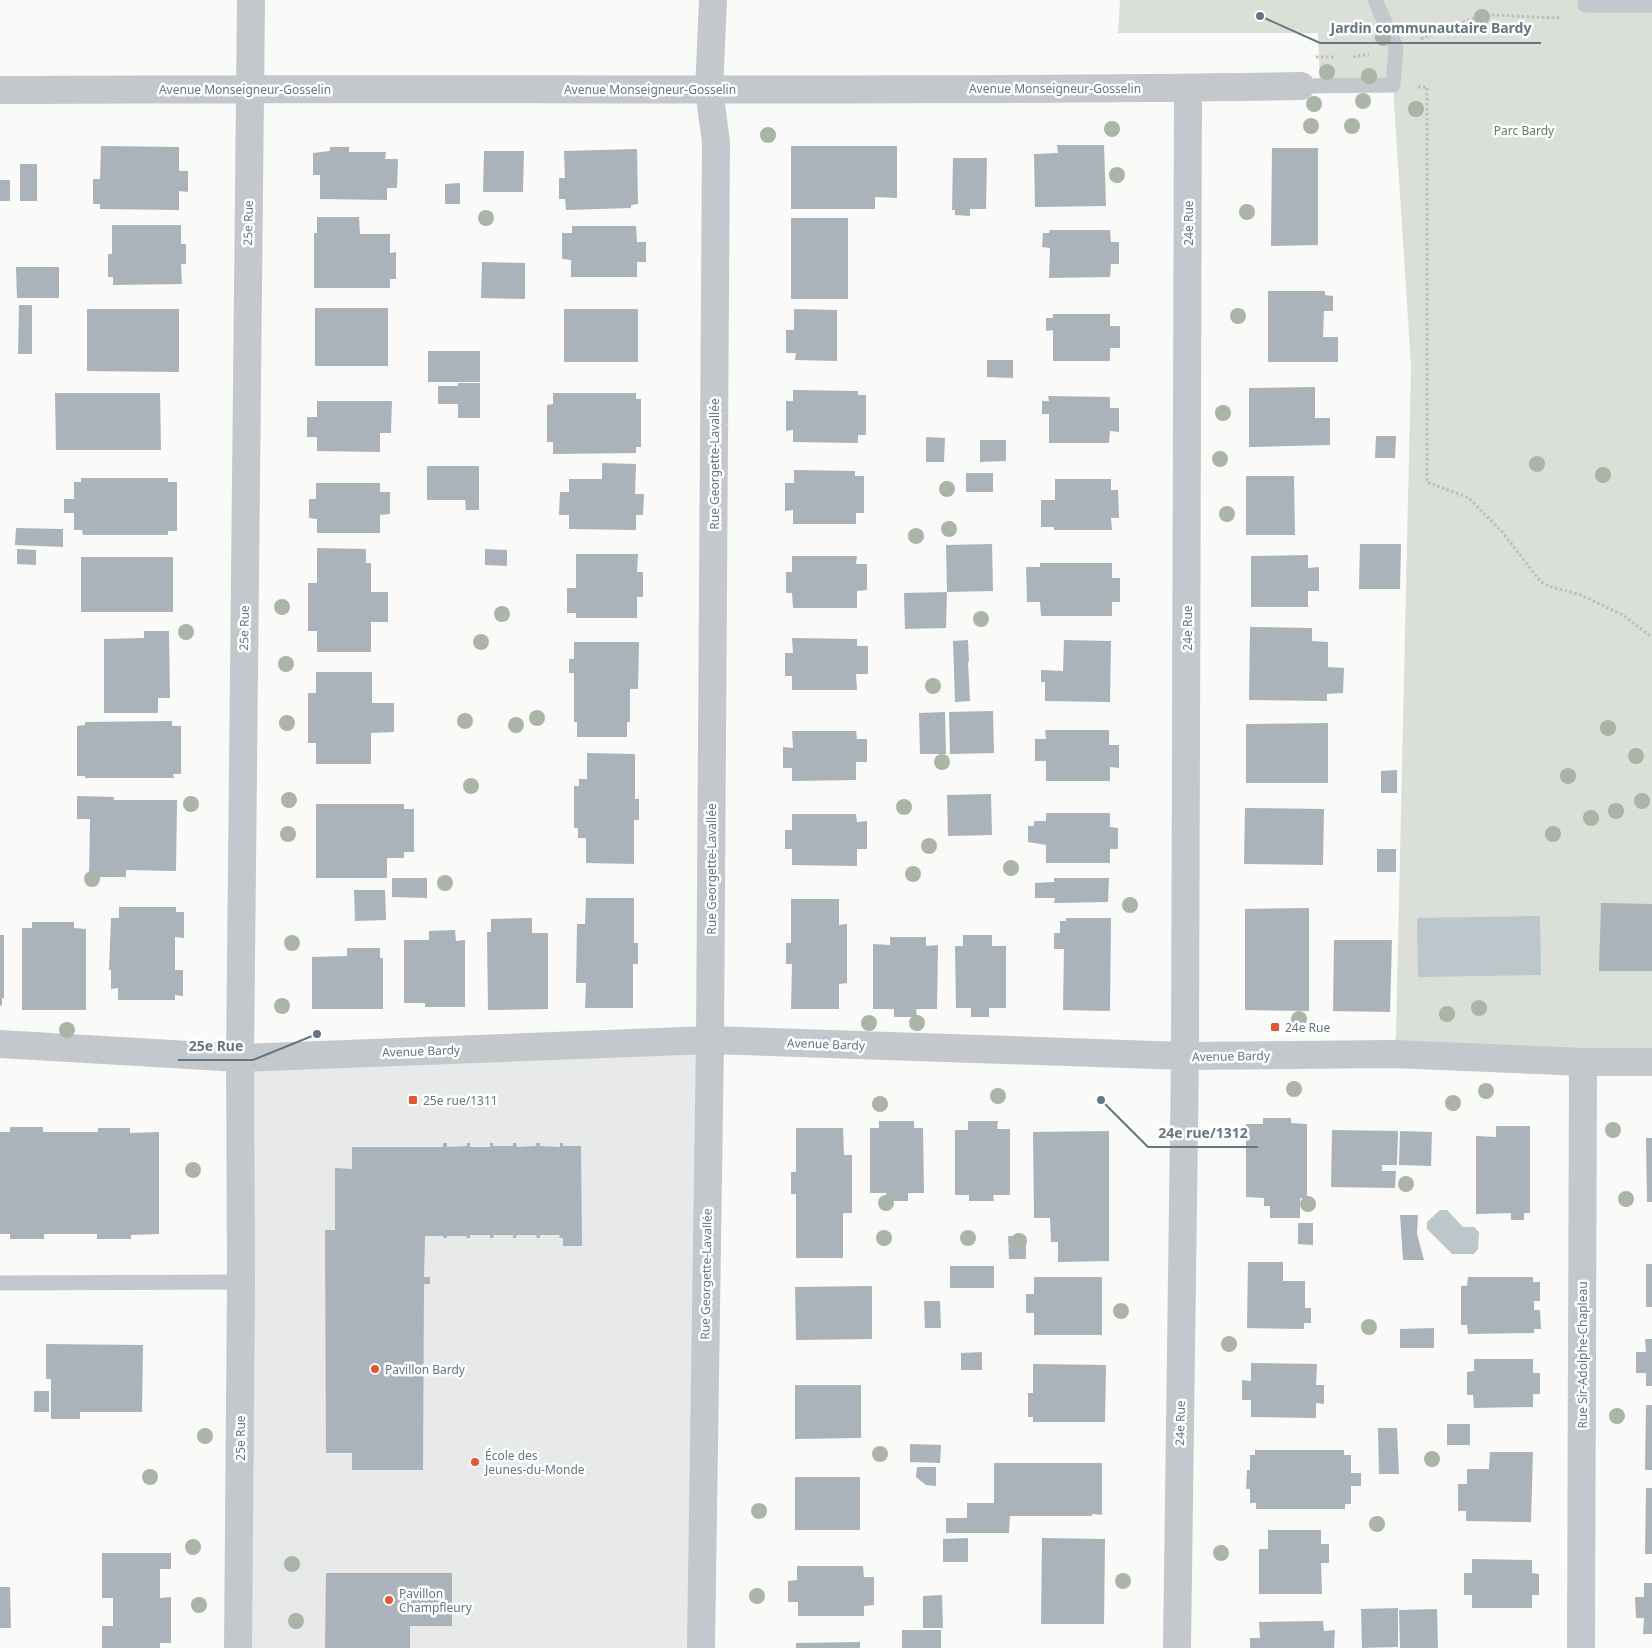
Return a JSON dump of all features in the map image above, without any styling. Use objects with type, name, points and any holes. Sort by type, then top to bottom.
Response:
[{"type":"street","name":"25e Rue","points":[[238,1648],[241,1282],[240,1058],[251,0]]},
{"type":"street","name":"Rue Georgette-Lavallée","points":[[701,1648],[710,1040],[716,142],[708,90],[713,0]]},
{"type":"street","name":"Avenue Monseigneur-Gosselin","points":[[0,90],[708,90],[1301,86]]},
{"type":"street","name":"24e Rue","points":[[1177,1648],[1185,1056],[1188,88]]},
{"type":"street","name":"Avenue Bardy","points":[[0,1044],[240,1058],[710,1040],[1185,1056],[1392,1054],[1584,1062],[1652,1062]]},
{"type":"street","name":"Rue Sir-Adolphe-Chapleau","points":[[1581,1648],[1584,1062]]},
{"type":"lane","points":[[1301,86],[1393,86],[1396,47],[1375,0]]},
{"type":"lane","points":[[1586,3],[1652,4]]},
{"type":"lane","points":[[0,1283],[241,1282]]},
{"type":"path","points":[[1347,57],[1384,51],[1471,19],[1494,15],[1557,18],[1586,3]]},
{"type":"path","points":[[1301,86],[1301,58],[1339,57]]},
{"type":"path","points":[[1393,86],[1427,87],[1427,482],[1468,498],[1503,534],[1541,582],[1551,587],[1582,595],[1623,616],[1652,637]]},
{"type":"shaded area","points":[[1540,916],[1541,975],[1418,977],[1417,918]]},
{"type":"shaded area","name":"École des Jeunes-du-Monde","points":[[710,1040],[701,1648],[243,1648],[240,1058]]},
{"type":"shaded area","points":[[1440,1210],[1447,1210],[1463,1227],[1474,1227],[1479,1232],[1478,1249],[1474,1254],[1452,1254],[1427,1229],[1427,1222]]},
{"type":"green space","name":"Parc Bardy","points":[[1120,0],[1652,0],[1652,1062],[1392,1054],[1396,1035],[1411,366],[1393,86],[1320,86],[1318,33],[1118,33]]},
{"type":"building","points":[[1057,145],[1104,145],[1106,206],[1035,207],[1034,154],[1058,153]]},
{"type":"building","points":[[101,146],[179,147],[179,171],[188,171],[188,192],[179,191],[179,210],[100,209],[100,204],[93,204],[93,179],[100,179]]},
{"type":"building","points":[[791,146],[897,146],[897,198],[875,197],[875,209],[791,209]]},
{"type":"building","points":[[330,147],[349,147],[349,152],[386,152],[385,159],[398,159],[397,188],[387,188],[387,200],[320,199],[320,175],[313,175],[313,153],[330,151]]},
{"type":"building","points":[[1272,148],[1318,148],[1318,245],[1271,246]]},
{"type":"building","points":[[637,149],[638,204],[631,205],[631,208],[566,210],[565,199],[559,199],[559,178],[565,178],[564,151]]},
{"type":"building","points":[[484,151],[524,151],[523,192],[483,192]]},
{"type":"building","points":[[953,158],[987,158],[986,209],[970,209],[970,216],[955,215],[955,210],[952,210]]},
{"type":"building","points":[[20,164],[37,164],[37,201],[20,201]]},
{"type":"building","points":[[0,180],[10,180],[10,201],[0,201]]},
{"type":"building","points":[[460,183],[460,204],[445,204],[445,184]]},
{"type":"building","points":[[317,217],[359,217],[360,234],[390,234],[390,253],[396,252],[396,279],[390,279],[390,288],[314,288],[314,233],[317,233]]},
{"type":"building","points":[[791,218],[848,218],[848,299],[791,299]]},
{"type":"building","points":[[112,225],[181,225],[181,244],[186,244],[186,264],[181,264],[182,284],[113,285],[113,277],[108,277],[108,254],[112,254]]},
{"type":"building","points":[[572,226],[636,226],[637,242],[646,242],[646,262],[637,262],[637,277],[571,277],[571,260],[562,259],[562,233],[572,233]]},
{"type":"building","points":[[1050,230],[1110,230],[1111,242],[1119,242],[1119,264],[1111,264],[1110,277],[1049,278],[1050,248],[1042,247],[1043,233],[1049,233]]},
{"type":"building","points":[[482,262],[525,263],[525,299],[481,298]]},
{"type":"building","points":[[16,267],[59,267],[59,298],[17,298]]},
{"type":"building","points":[[1268,291],[1325,291],[1325,295],[1333,296],[1333,311],[1324,311],[1323,337],[1338,337],[1338,362],[1268,362]]},
{"type":"building","points":[[19,305],[32,305],[32,354],[18,354]]},
{"type":"building","points":[[315,308],[388,308],[388,366],[315,366]]},
{"type":"building","points":[[87,309],[179,309],[179,372],[87,371]]},
{"type":"building","points":[[564,309],[638,309],[638,362],[564,362]]},
{"type":"building","points":[[794,309],[837,310],[837,361],[795,360],[796,353],[786,353],[786,330],[794,330]]},
{"type":"building","points":[[1053,314],[1110,314],[1110,326],[1120,326],[1120,348],[1110,348],[1110,361],[1053,361],[1053,330],[1046,331],[1046,318],[1053,318]]},
{"type":"building","points":[[428,351],[480,351],[480,382],[428,382]]},
{"type":"building","points":[[987,360],[1013,360],[1013,378],[987,377]]},
{"type":"building","points":[[458,383],[480,383],[480,418],[458,418],[458,404],[438,404],[438,386],[458,386]]},
{"type":"building","points":[[1315,387],[1315,418],[1330,418],[1330,445],[1249,447],[1249,388]]},
{"type":"building","points":[[793,390],[858,391],[858,395],[866,395],[866,435],[858,435],[858,443],[793,442],[793,430],[786,431],[786,401],[793,401]]},
{"type":"building","points":[[55,393],[160,393],[161,450],[56,450]]},
{"type":"building","points":[[553,393],[636,393],[636,399],[641,399],[641,447],[636,447],[636,453],[553,454],[553,442],[547,442],[547,405],[553,404]]},
{"type":"building","points":[[1048,396],[1110,397],[1110,408],[1119,408],[1119,432],[1110,431],[1109,443],[1049,443],[1049,414],[1042,414],[1042,401],[1049,401]]},
{"type":"building","points":[[317,401],[392,401],[391,433],[380,433],[380,452],[317,451],[317,437],[307,437],[307,417],[317,417]]},
{"type":"building","points":[[1376,436],[1396,436],[1395,458],[1375,458]]},
{"type":"building","points":[[926,437],[945,438],[944,462],[926,462]]},
{"type":"building","points":[[980,440],[1006,440],[1006,461],[980,462]]},
{"type":"building","points":[[602,463],[636,464],[635,494],[644,494],[643,515],[636,515],[636,530],[569,529],[569,515],[559,515],[560,492],[569,492],[569,479],[602,479]]},
{"type":"building","points":[[427,466],[479,466],[479,510],[466,510],[465,500],[427,500]]},
{"type":"building","points":[[794,470],[855,471],[855,476],[864,476],[864,513],[856,513],[856,524],[793,524],[793,510],[785,511],[785,483],[794,483]]},
{"type":"building","points":[[966,473],[993,473],[993,492],[966,492]]},
{"type":"building","points":[[1246,476],[1294,476],[1295,535],[1246,535]]},
{"type":"building","points":[[81,478],[168,478],[168,482],[177,482],[177,531],[168,531],[168,535],[83,535],[82,530],[74,530],[74,513],[64,513],[64,499],[74,499],[74,482],[81,482]]},
{"type":"building","points":[[1055,479],[1111,479],[1111,490],[1118,490],[1119,518],[1111,518],[1112,530],[1054,530],[1054,527],[1041,527],[1041,500],[1055,500]]},
{"type":"building","points":[[316,483],[380,483],[380,492],[390,492],[390,514],[380,515],[380,533],[317,533],[317,519],[309,518],[309,499],[316,499]]},
{"type":"building","points":[[16,528],[63,529],[63,547],[15,545]]},
{"type":"building","points":[[992,544],[993,591],[947,592],[946,545]]},
{"type":"building","points":[[1360,544],[1401,544],[1400,589],[1359,589]]},
{"type":"building","points":[[317,548],[366,549],[366,563],[371,563],[371,592],[388,592],[388,622],[371,622],[371,652],[317,652],[317,631],[308,631],[308,583],[317,583]]},
{"type":"building","points":[[17,549],[36,550],[36,565],[17,564]]},
{"type":"building","points":[[485,549],[507,550],[507,566],[485,565]]},
{"type":"building","points":[[576,554],[638,554],[637,572],[643,572],[643,597],[637,597],[637,618],[576,618],[576,613],[567,613],[567,588],[576,588]]},
{"type":"building","points":[[1308,555],[1308,568],[1319,567],[1319,591],[1308,591],[1308,607],[1251,607],[1251,556]]},
{"type":"building","points":[[792,556],[857,556],[856,564],[867,564],[867,590],[857,591],[857,608],[793,608],[792,593],[786,593],[786,572],[792,572]]},
{"type":"building","points":[[81,557],[173,557],[173,612],[81,612]]},
{"type":"building","points":[[1040,563],[1112,563],[1112,578],[1120,578],[1120,602],[1112,602],[1112,616],[1041,616],[1040,602],[1027,602],[1026,567],[1040,567]]},
{"type":"building","points":[[947,592],[946,628],[905,629],[904,593]]},
{"type":"building","points":[[1250,627],[1312,628],[1312,641],[1328,642],[1328,667],[1344,668],[1343,693],[1327,694],[1327,701],[1249,700]]},
{"type":"building","points":[[144,631],[169,631],[170,698],[158,698],[158,713],[104,713],[104,639],[144,638]]},
{"type":"building","points":[[792,638],[857,639],[857,646],[868,646],[868,674],[856,674],[857,690],[792,690],[792,676],[785,676],[785,653],[793,653]]},
{"type":"building","points":[[968,640],[970,701],[955,702],[953,641]]},
{"type":"building","points":[[1064,640],[1111,641],[1110,702],[1045,701],[1045,682],[1041,682],[1041,670],[1063,671]]},
{"type":"building","points":[[574,642],[639,642],[638,689],[630,689],[630,722],[627,722],[627,737],[577,737],[577,722],[574,722],[574,673],[569,673],[569,659],[574,659]]},
{"type":"building","points":[[316,672],[372,672],[372,703],[394,703],[394,732],[371,733],[371,764],[316,764],[316,743],[308,743],[308,693],[316,693]]},
{"type":"building","points":[[993,711],[994,753],[950,754],[949,712]]},
{"type":"building","points":[[945,712],[946,754],[920,754],[919,713]]},
{"type":"building","points":[[172,721],[172,726],[181,726],[181,774],[173,774],[174,778],[85,778],[85,776],[77,776],[77,726],[85,725],[85,722]]},
{"type":"building","points":[[1328,723],[1328,783],[1246,783],[1246,724]]},
{"type":"building","points":[[1045,730],[1109,730],[1109,745],[1119,745],[1119,768],[1110,767],[1110,781],[1046,781],[1046,761],[1035,761],[1035,739],[1046,739]]},
{"type":"building","points":[[792,731],[856,731],[857,739],[867,739],[867,762],[856,762],[856,780],[792,781],[792,768],[783,768],[783,747],[793,748]]},
{"type":"building","points":[[587,753],[635,754],[635,799],[639,799],[639,820],[634,820],[634,864],[586,863],[586,838],[578,838],[578,828],[574,828],[574,786],[579,786],[579,779],[587,779]]},
{"type":"building","points":[[1397,770],[1397,793],[1381,793],[1381,771]]},
{"type":"building","points":[[991,794],[992,835],[948,836],[947,795]]},
{"type":"building","points":[[77,796],[114,797],[114,800],[177,800],[176,871],[126,870],[126,877],[89,877],[90,819],[77,819]]},
{"type":"building","points":[[316,804],[404,804],[404,809],[414,809],[414,852],[404,852],[404,858],[387,858],[387,878],[316,878]]},
{"type":"building","points":[[1245,808],[1324,809],[1323,865],[1244,864]]},
{"type":"building","points":[[1046,813],[1110,813],[1110,827],[1118,828],[1118,849],[1110,849],[1110,863],[1046,863],[1046,845],[1028,842],[1028,826],[1034,826],[1034,821],[1046,821]]},
{"type":"building","points":[[792,814],[856,814],[857,822],[867,821],[867,849],[857,849],[857,866],[792,865],[792,849],[785,849],[785,830],[792,830]]},
{"type":"building","points":[[1377,849],[1396,849],[1396,872],[1377,872]]},
{"type":"building","points":[[392,878],[427,878],[427,898],[392,897]]},
{"type":"building","points":[[1054,878],[1109,878],[1108,902],[1054,903],[1055,898],[1035,898],[1035,883],[1054,882]]},
{"type":"building","points":[[354,890],[385,890],[386,920],[355,921]]},
{"type":"building","points":[[586,898],[634,898],[634,943],[638,943],[638,964],[633,964],[633,1008],[585,1008],[586,983],[576,983],[577,924],[585,924]]},
{"type":"building","points":[[791,899],[839,899],[839,925],[847,924],[847,983],[839,984],[839,1009],[791,1009],[792,964],[786,964],[786,943],[791,943]]},
{"type":"building","points":[[1601,903],[1652,904],[1652,971],[1599,971]]},
{"type":"building","points":[[119,907],[176,907],[176,912],[184,912],[184,938],[175,937],[175,970],[183,970],[183,996],[175,995],[175,1000],[118,1000],[118,988],[111,989],[111,970],[109,970],[111,918],[119,918]]},
{"type":"building","points":[[1309,908],[1309,1011],[1245,1010],[1245,909]]},
{"type":"building","points":[[532,918],[532,933],[548,933],[548,1009],[488,1010],[487,932],[491,932],[491,919]]},
{"type":"building","points":[[1066,918],[1111,918],[1110,1011],[1063,1010],[1064,949],[1054,949],[1054,933],[1060,933],[1060,921],[1066,921]]},
{"type":"building","points":[[32,922],[74,922],[74,928],[86,929],[86,1010],[22,1010],[22,928],[32,928]]},
{"type":"building","points":[[455,930],[456,941],[465,940],[465,1007],[425,1007],[425,1003],[404,1003],[404,940],[429,940],[429,931]]},
{"type":"building","points":[[0,935],[4,935],[4,998],[2,998],[2,1005],[0,1006]]},
{"type":"building","points":[[963,935],[992,935],[992,946],[1006,946],[1006,1008],[989,1008],[989,1017],[971,1017],[971,1008],[956,1008],[955,946],[963,946]]},
{"type":"building","points":[[890,937],[926,937],[926,946],[938,945],[937,1009],[916,1009],[917,1017],[894,1017],[894,1009],[873,1009],[873,944],[890,945]]},
{"type":"building","points":[[1334,940],[1392,940],[1390,1012],[1333,1011]]},
{"type":"building","points":[[347,948],[380,948],[380,958],[383,958],[383,1009],[312,1009],[312,957],[347,956]]},
{"type":"building","points":[[1263,1118],[1291,1118],[1291,1123],[1307,1124],[1307,1198],[1300,1198],[1300,1218],[1270,1218],[1270,1206],[1264,1206],[1264,1198],[1246,1197],[1246,1124],[1263,1124]]},
{"type":"building","points":[[879,1121],[914,1121],[914,1128],[923,1128],[924,1193],[908,1193],[908,1201],[887,1201],[886,1193],[870,1193],[870,1128],[879,1128]]},
{"type":"building","points":[[968,1121],[998,1121],[997,1129],[1010,1129],[1010,1195],[993,1195],[994,1201],[969,1201],[969,1195],[955,1195],[955,1130],[968,1130]]},
{"type":"building","points":[[1496,1126],[1530,1126],[1530,1213],[1524,1213],[1524,1220],[1511,1220],[1511,1213],[1476,1214],[1476,1136],[1496,1137]]},
{"type":"building","points":[[10,1127],[43,1127],[43,1132],[98,1132],[98,1128],[130,1128],[130,1133],[159,1132],[159,1234],[131,1235],[131,1239],[97,1239],[97,1234],[44,1234],[44,1239],[10,1239],[10,1234],[0,1234],[0,1132],[10,1132]]},
{"type":"building","points":[[796,1128],[843,1128],[844,1155],[852,1155],[852,1213],[843,1213],[843,1258],[796,1258],[796,1194],[791,1194],[791,1172],[796,1172]]},
{"type":"building","points":[[1332,1130],[1398,1131],[1397,1165],[1382,1165],[1382,1171],[1396,1171],[1395,1188],[1331,1187]]},
{"type":"building","points":[[1109,1131],[1109,1261],[1058,1262],[1058,1242],[1051,1242],[1050,1218],[1034,1218],[1033,1132]]},
{"type":"building","points":[[1400,1131],[1432,1132],[1431,1166],[1399,1165]]},
{"type":"building","points":[[1646,1138],[1652,1138],[1652,1202],[1647,1202]]},
{"type":"building","name":"Pavillon Bardy","points":[[443,1143],[447,1143],[447,1147],[467,1146],[467,1143],[470,1143],[470,1147],[490,1147],[490,1143],[493,1143],[493,1146],[513,1146],[513,1143],[516,1143],[517,1147],[536,1146],[536,1143],[540,1143],[540,1146],[560,1147],[560,1143],[563,1143],[563,1146],[581,1146],[582,1246],[563,1246],[563,1238],[559,1238],[560,1235],[540,1235],[540,1238],[537,1238],[536,1235],[517,1235],[516,1238],[513,1238],[513,1235],[494,1235],[493,1238],[490,1238],[490,1235],[470,1235],[470,1238],[466,1238],[467,1236],[447,1236],[447,1238],[443,1238],[443,1236],[425,1236],[424,1277],[430,1277],[430,1284],[424,1284],[423,1470],[352,1470],[352,1453],[326,1453],[325,1230],[335,1230],[335,1168],[352,1169],[352,1147],[443,1147]]},
{"type":"building","points":[[1400,1215],[1418,1215],[1417,1234],[1424,1260],[1403,1260]]},
{"type":"building","points":[[1298,1223],[1313,1223],[1313,1245],[1298,1244]]},
{"type":"building","points":[[1008,1236],[1026,1236],[1026,1259],[1009,1259]]},
{"type":"building","points":[[1248,1262],[1283,1262],[1283,1281],[1305,1281],[1305,1308],[1311,1308],[1311,1323],[1304,1323],[1304,1329],[1247,1328]]},
{"type":"building","points":[[1646,1264],[1652,1264],[1652,1307],[1646,1307]]},
{"type":"building","points":[[950,1266],[994,1266],[994,1288],[950,1288]]},
{"type":"building","points":[[1034,1277],[1102,1277],[1102,1335],[1034,1335],[1034,1313],[1026,1313],[1026,1294],[1034,1294]]},
{"type":"building","points":[[1468,1277],[1533,1277],[1533,1282],[1540,1282],[1540,1301],[1534,1301],[1534,1310],[1540,1310],[1541,1329],[1534,1329],[1534,1333],[1468,1334],[1467,1325],[1461,1325],[1461,1286],[1467,1286]]},
{"type":"building","points":[[872,1286],[872,1339],[796,1340],[795,1287]]},
{"type":"building","points":[[924,1301],[940,1301],[941,1328],[925,1328]]},
{"type":"building","points":[[1434,1328],[1434,1348],[1400,1348],[1400,1329]]},
{"type":"building","points":[[1645,1339],[1652,1339],[1652,1386],[1646,1386],[1646,1373],[1636,1373],[1636,1352],[1646,1352]]},
{"type":"building","points":[[46,1344],[143,1345],[142,1412],[80,1412],[80,1419],[51,1419],[51,1379],[46,1379]]},
{"type":"building","points":[[982,1352],[982,1370],[961,1370],[961,1353]]},
{"type":"building","points":[[1474,1359],[1533,1359],[1533,1373],[1540,1373],[1540,1394],[1533,1394],[1533,1407],[1474,1408],[1473,1395],[1467,1395],[1467,1372],[1474,1371]]},
{"type":"building","points":[[1251,1363],[1317,1364],[1316,1385],[1324,1385],[1324,1404],[1316,1403],[1316,1418],[1251,1417],[1251,1400],[1242,1400],[1242,1380],[1251,1381]]},
{"type":"building","points":[[1033,1364],[1106,1365],[1105,1422],[1033,1422],[1033,1417],[1028,1417],[1028,1393],[1033,1393]]},
{"type":"building","points":[[795,1385],[861,1385],[861,1438],[795,1439]]},
{"type":"building","points":[[34,1391],[49,1391],[49,1412],[34,1412]]},
{"type":"building","points":[[1646,1405],[1652,1405],[1652,1470],[1645,1470]]},
{"type":"building","points":[[1447,1424],[1470,1424],[1470,1445],[1447,1445]]},
{"type":"building","points":[[1378,1428],[1397,1428],[1399,1474],[1379,1474]]},
{"type":"building","points":[[910,1444],[941,1445],[940,1463],[910,1462]]},
{"type":"building","points":[[1255,1450],[1344,1450],[1344,1455],[1351,1455],[1351,1473],[1361,1473],[1361,1486],[1351,1486],[1351,1504],[1345,1504],[1345,1509],[1256,1509],[1256,1503],[1250,1503],[1250,1489],[1246,1489],[1247,1470],[1250,1470],[1250,1455],[1255,1455]]},
{"type":"building","points":[[1490,1452],[1533,1452],[1531,1522],[1466,1521],[1466,1511],[1458,1511],[1458,1484],[1467,1484],[1467,1469],[1489,1469]]},
{"type":"building","points":[[994,1463],[1102,1463],[1102,1515],[1010,1516],[1009,1533],[946,1533],[946,1518],[967,1518],[967,1503],[994,1503]]},
{"type":"building","points":[[917,1467],[936,1467],[936,1486],[926,1485],[916,1477]]},
{"type":"building","points":[[795,1477],[860,1477],[860,1530],[795,1530]]},
{"type":"building","points":[[1646,1488],[1652,1488],[1652,1554],[1645,1554]]},
{"type":"building","points":[[1268,1530],[1321,1530],[1321,1544],[1329,1544],[1329,1563],[1321,1563],[1322,1594],[1259,1594],[1259,1549],[1268,1549]]},
{"type":"building","points":[[968,1538],[968,1562],[943,1562],[943,1539]]},
{"type":"building","points":[[1042,1538],[1105,1539],[1104,1624],[1041,1624]]},
{"type":"building","points":[[102,1553],[171,1553],[171,1569],[160,1569],[160,1598],[171,1597],[171,1643],[160,1643],[160,1648],[102,1648],[102,1626],[113,1626],[113,1598],[102,1598]]},
{"type":"building","points":[[1472,1559],[1532,1560],[1532,1573],[1539,1574],[1539,1595],[1532,1595],[1532,1608],[1472,1608],[1472,1595],[1464,1595],[1464,1573],[1472,1573]]},
{"type":"building","points":[[797,1566],[863,1566],[864,1577],[874,1577],[874,1605],[864,1606],[864,1616],[798,1616],[798,1602],[788,1602],[788,1581],[797,1580]]},
{"type":"building","name":"Pavillon Champfleury","points":[[326,1573],[452,1573],[452,1626],[410,1626],[410,1648],[325,1648]]},
{"type":"building","points":[[1644,1583],[1652,1583],[1652,1634],[1643,1634],[1644,1618],[1636,1618],[1635,1597],[1644,1597]]},
{"type":"building","points":[[0,1587],[10,1587],[11,1628],[0,1628]]},
{"type":"building","points":[[942,1595],[943,1628],[923,1628],[923,1596]]},
{"type":"building","points":[[1398,1608],[1398,1647],[1362,1648],[1361,1609]]},
{"type":"building","points":[[1437,1609],[1438,1648],[1400,1648],[1399,1610]]},
{"type":"building","points":[[1323,1621],[1324,1631],[1335,1630],[1334,1648],[1250,1648],[1250,1638],[1260,1638],[1259,1622]]},
{"type":"building","points":[[902,1630],[941,1630],[941,1648],[902,1648]]},
{"type":"building","points":[[860,1642],[860,1648],[796,1648],[796,1643]]},
{"type":"place","name":"Jardin communautaire Bardy","points":[[1260,16]]},
{"type":"place","name":"24e Rue","points":[[1275,1027]]},
{"type":"place","name":"25e Rue","points":[[317,1034]]},
{"type":"place","name":"25e rue/1311","points":[[413,1100]]},
{"type":"place","name":"24e rue/1312","points":[[1101,1100]]},
{"type":"place","name":"Pavillon Bardy","points":[[375,1369]]},
{"type":"place","name":"École des Jeunes-du-Monde","points":[[475,1462]]},
{"type":"place","name":"Pavillon Champfleury","points":[[389,1600]]}]
